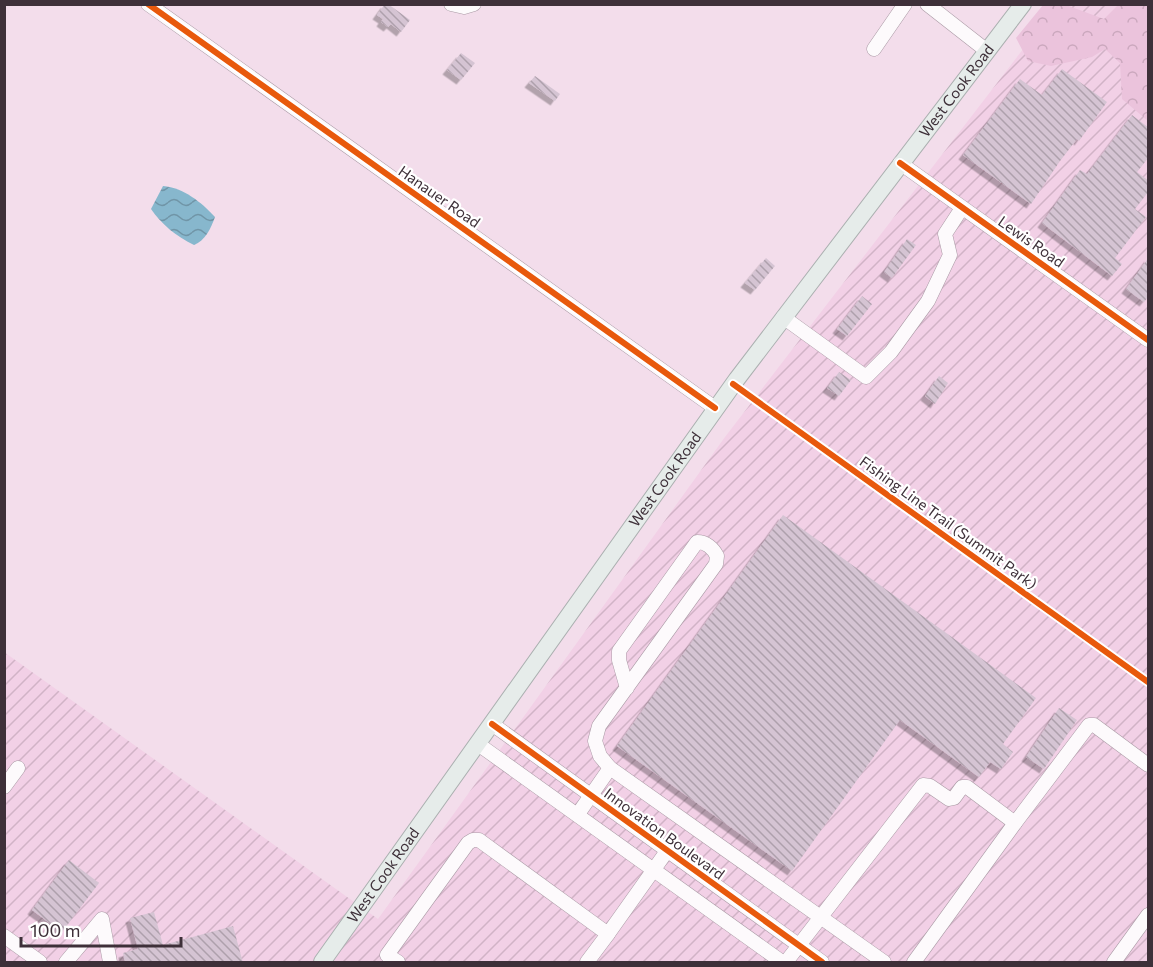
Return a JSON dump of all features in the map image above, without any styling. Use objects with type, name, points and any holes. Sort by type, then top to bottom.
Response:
[{"type":"main road","name":"West Cook Road","points":[[322,963],[715,408],[1023,4]]},
{"type":"street","name":"Hanauer Road","points":[[148,4],[715,408]]},
{"type":"street","points":[[874,49],[905,4]]},
{"type":"street","points":[[927,4],[987,51]]},
{"type":"street","name":"Lewis Road","points":[[900,163],[1149,340]]},
{"type":"street","points":[[783,317],[866,377],[891,352],[928,301],[950,255],[945,234],[962,208]]},
{"type":"street","points":[[627,688],[619,660],[619,651],[697,542],[702,542],[714,550],[717,556],[716,564],[627,688],[599,726],[595,741],[600,756],[610,768],[884,963]]},
{"type":"street","name":"Innovation Boulevard","points":[[492,724],[822,963]]},
{"type":"street","points":[[914,963],[1089,725],[1094,725],[1149,765]]},
{"type":"street","points":[[478,744],[655,869],[782,963]]},
{"type":"street","points":[[4,787],[18,768]]},
{"type":"street","points":[[578,814],[610,768]]},
{"type":"street","points":[[786,963],[922,785],[930,786],[949,799],[954,798],[962,787],[967,787],[1016,823]]},
{"type":"street","points":[[389,960],[468,843],[473,840],[479,840],[608,934]]},
{"type":"street","points":[[586,963],[667,851]]},
{"type":"street","points":[[1114,963],[1149,915]]},
{"type":"street","points":[[66,963],[102,919],[110,963]]},
{"type":"street","points":[[4,936],[40,963]]},
{"type":"shaded area","points":[[1057,5],[1148,5],[1148,962],[5,962],[4,652],[378,919],[725,437]]},
{"type":"green space","points":[[1043,5],[1066,5],[1104,19],[1118,5],[1148,5],[1148,121],[1122,99],[1120,63],[1105,49],[1092,57],[1051,66],[1028,61],[1016,38]]},
{"type":"water","points":[[163,186],[171,187],[192,197],[215,217],[207,234],[198,243],[194,245],[176,234],[151,209]]},
{"type":"building","points":[[385,4],[410,20],[401,32],[391,24],[388,27],[377,15]]},
{"type":"building","points":[[461,53],[475,63],[461,80],[447,70]]},
{"type":"building","points":[[1062,69],[1107,102],[1079,141],[1077,139],[1060,161],[1031,204],[963,155],[1020,79],[1042,95]]},
{"type":"building","points":[[535,76],[560,94],[555,101],[529,83]]},
{"type":"building","points":[[1132,115],[1149,128],[1149,157],[1137,172],[1149,181],[1149,191],[1135,209],[1146,217],[1115,258],[1122,264],[1112,276],[1042,223],[1080,170],[1087,174]]},
{"type":"building","points":[[907,239],[916,245],[892,278],[884,272]]},
{"type":"building","points":[[1149,257],[1149,296],[1144,302],[1126,289]]},
{"type":"building","points":[[766,258],[775,266],[755,290],[745,283]]},
{"type":"building","points":[[862,296],[872,304],[847,336],[837,329]]},
{"type":"building","points":[[839,372],[851,380],[839,396],[827,388]]},
{"type":"building","points":[[939,376],[948,383],[935,404],[925,396]]},
{"type":"building","points":[[783,515],[1036,698],[1003,744],[1013,752],[1001,769],[990,762],[979,777],[900,720],[792,871],[617,746]]},
{"type":"building","points":[[1059,708],[1077,720],[1044,769],[1026,757]]},
{"type":"building","points":[[69,860],[99,883],[62,932],[32,910]]},
{"type":"building","points":[[154,912],[163,945],[233,926],[243,963],[125,963],[123,953],[138,949],[130,918]]},
{"type":"cycle path","points":[[148,4],[715,408]]},
{"type":"cycle path","points":[[900,163],[1148,340]]},
{"type":"cycle path","name":"Fishing Line Trail (Summit Park)","points":[[733,384],[1148,682]]},
{"type":"cycle path","points":[[492,724],[822,962]]}]
